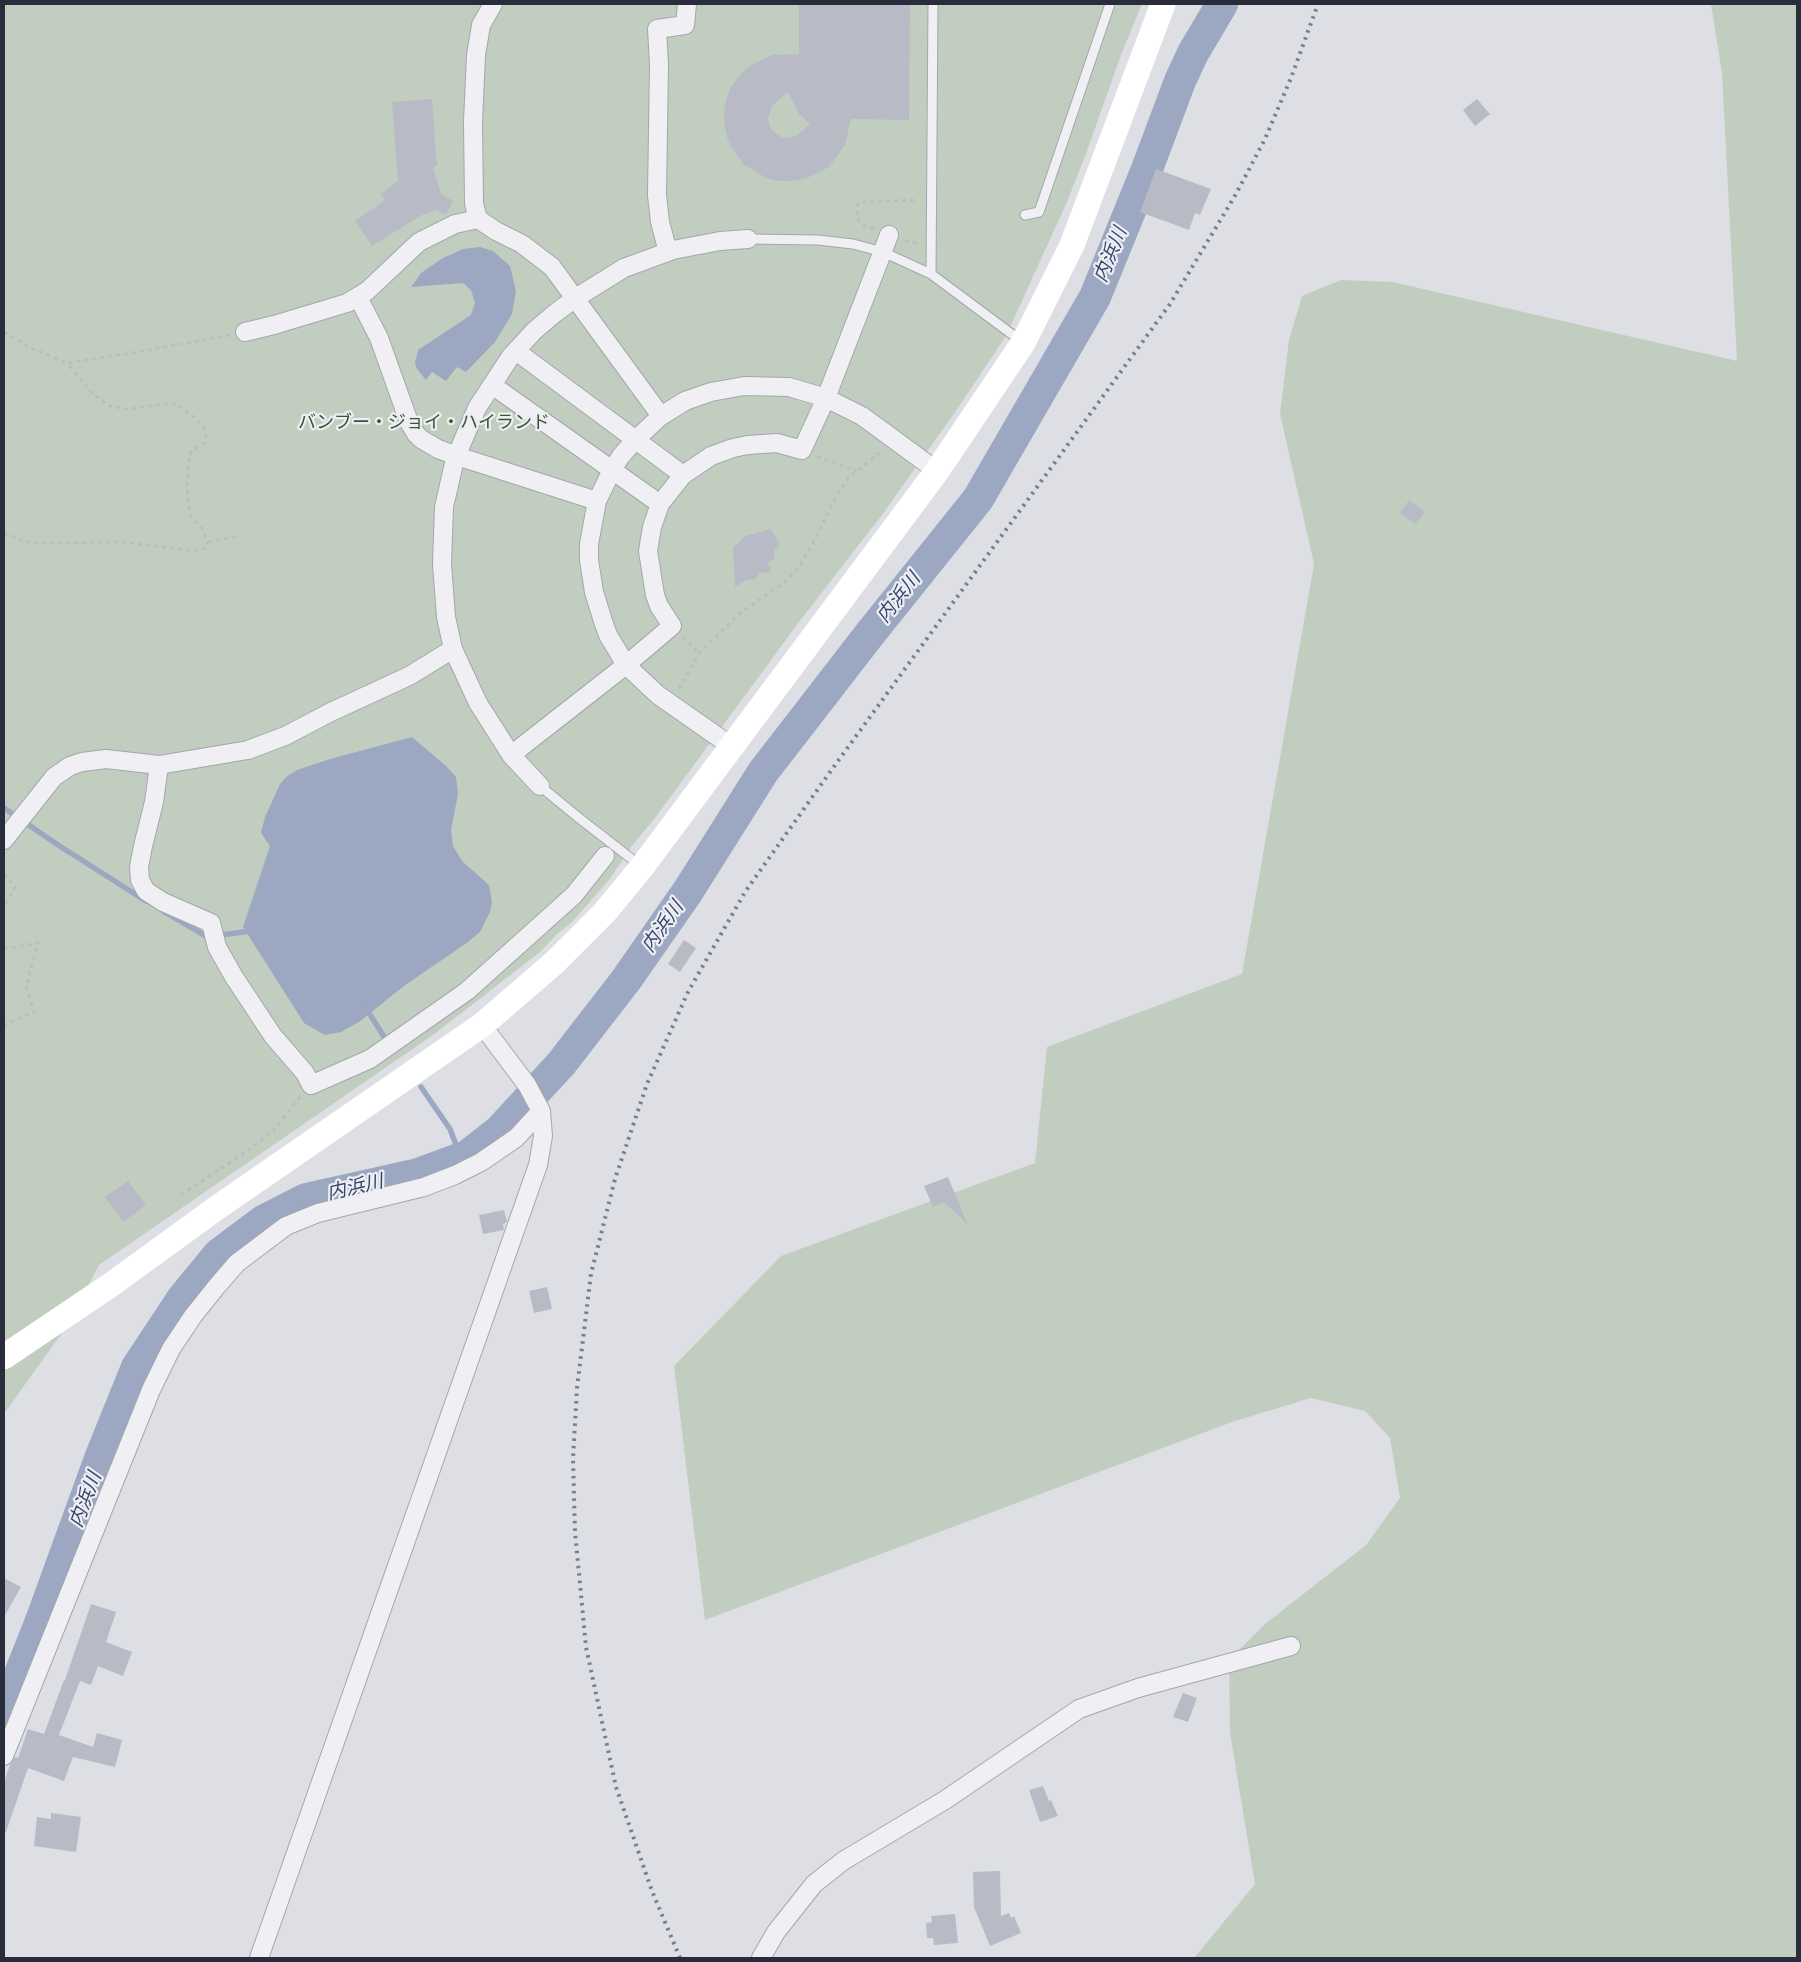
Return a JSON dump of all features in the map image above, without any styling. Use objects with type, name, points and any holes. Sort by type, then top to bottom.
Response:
[{"type":"street","points":[[493,4],[482,25],[476,55],[473,122],[474,204],[478,219],[496,231],[522,244],[552,266],[574,299],[661,416]]},
{"type":"street","points":[[668,252],[660,222],[657,195],[657,29],[685,25],[687,4]]},
{"type":"street","points":[[4,1357],[112,1284],[226,1202],[482,1025],[554,963],[605,912],[642,866],[937,471],[1024,343],[1072,245],[1163,4]]},
{"type":"street","points":[[245,332],[342,305],[358,297],[376,283],[419,242],[455,224],[478,219]]},
{"type":"street","points":[[511,755],[626,665],[672,626],[659,606],[655,595],[648,551],[652,527],[660,504],[683,475],[711,456],[733,448],[748,445],[777,444],[802,450],[826,398],[889,235]]},
{"type":"street","points":[[540,786],[511,755],[478,703],[453,650],[446,617],[442,564],[444,507],[456,456],[477,408],[516,351],[534,331],[574,299],[624,268],[668,252],[720,242],[748,239]]},
{"type":"street","points":[[358,297],[379,338],[409,422],[416,434],[438,449],[456,456],[597,501]]},
{"type":"street","points":[[516,351],[683,475]]},
{"type":"street","points":[[492,385],[660,504]]},
{"type":"street","points":[[731,746],[658,695],[626,665],[608,635],[594,592],[589,560],[589,544],[597,501],[612,470],[635,440],[661,416],[685,401],[711,392],[744,386],[788,387],[826,398],[862,416],[937,471]]},
{"type":"street","points":[[4,840],[54,777],[70,766],[82,762],[106,759],[159,765],[248,750],[273,742],[409,676],[453,650]]},
{"type":"street","points":[[159,765],[154,802],[142,846],[139,866],[140,880],[146,892],[163,902],[211,923],[217,948],[234,977],[273,1036],[305,1073],[311,1085],[370,1059],[467,991],[574,895],[610,851]]},
{"type":"street","points":[[259,1958],[538,1165],[543,1136],[538,1106],[527,1085],[482,1025]]},
{"type":"street","points":[[4,1756],[151,1390],[171,1349],[193,1316],[217,1286],[237,1263],[286,1226],[318,1213],[424,1187],[481,1162],[516,1138],[538,1106]]},
{"type":"street","points":[[761,1958],[776,1932],[814,1884],[843,1861],[945,1800],[1079,1709],[1138,1688],[1291,1646]]},
{"type":"lane","points":[[931,274],[933,4]]},
{"type":"lane","points":[[1025,215],[1039,212],[1110,4]]},
{"type":"lane","points":[[748,239],[818,240],[853,244],[883,252],[931,274],[1024,343]]},
{"type":"lane","points":[[540,786],[610,851],[642,866]]},
{"type":"path","points":[[4,332],[32,350],[67,363],[245,332]]},
{"type":"path","points":[[67,363],[91,392],[109,406],[128,409],[176,404],[189,413],[205,430],[206,438],[204,443],[191,452],[186,489],[190,516],[202,529],[208,542]]},
{"type":"path","points":[[671,704],[699,653],[739,614],[785,582],[799,567],[842,488],[856,471],[896,441]]},
{"type":"path","points":[[802,450],[856,471]]},
{"type":"path","points":[[4,533],[31,542],[122,542],[193,551],[204,549],[208,542],[240,536]]},
{"type":"path","points":[[4,874],[15,887],[4,907]]},
{"type":"path","points":[[4,949],[38,943],[26,986],[34,1012],[4,1025]]},
{"type":"path","points":[[181,1195],[250,1149],[274,1130],[311,1085]]},
{"type":"green space","name":"バンブー・ジョイ・ハイランド","points":[[4,4],[1142,4],[1121,55],[1067,202],[1006,336],[956,411],[882,515],[799,622],[655,818],[631,847],[609,880],[572,922],[540,952],[433,1035],[99,1265],[69,1323],[4,1414]]},
{"type":"green space","points":[[1711,4],[1797,4],[1797,1958],[1194,1958],[1255,1884],[1230,1733],[1229,1660],[1265,1624],[1366,1545],[1400,1498],[1390,1438],[1365,1411],[1311,1398],[1232,1422],[705,1620],[674,1366],[781,1256],[1035,1163],[1047,1047],[1242,974],[1314,564],[1280,414],[1289,340],[1302,296],[1341,280],[1393,282],[1737,361],[1722,73]]},
{"type":"water","points":[[480,247],[493,251],[510,266],[516,291],[512,314],[495,342],[466,372],[457,367],[446,381],[432,372],[426,380],[417,369],[415,363],[418,350],[471,315],[475,303],[471,290],[463,283],[411,287],[421,273],[443,258],[463,249]]},
{"type":"water","points":[[412,737],[456,777],[458,794],[451,830],[453,846],[462,861],[489,885],[492,902],[490,912],[480,932],[468,942],[404,986],[359,1022],[341,1032],[325,1035],[304,1023],[243,927],[270,846],[261,833],[265,817],[280,784],[286,777],[297,770]]},
{"type":"building","points":[[799,4],[910,4],[909,120],[851,119],[845,145],[829,167],[805,179],[779,181],[766,178],[743,164],[728,141],[724,114],[726,100],[731,87],[749,66],[772,55],[799,54]],"holes":[[[788,92],[799,114],[810,124],[796,136],[783,138],[772,131],[768,119],[772,106]]]},
{"type":"building","points":[[432,99],[437,166],[433,167],[441,194],[453,201],[446,215],[436,210],[420,216],[372,246],[355,221],[385,200],[381,194],[398,181],[392,102]]},
{"type":"building","points":[[1477,99],[1490,114],[1475,126],[1463,110]]},
{"type":"building","points":[[1156,169],[1211,189],[1200,215],[1195,213],[1189,230],[1140,212]]},
{"type":"building","points":[[1409,500],[1425,512],[1415,524],[1400,513]]},
{"type":"building","points":[[771,529],[780,544],[774,551],[775,558],[768,563],[771,572],[759,573],[756,579],[746,580],[735,587],[733,548],[745,536]]},
{"type":"building","points":[[684,940],[696,948],[680,972],[668,964]]},
{"type":"building","points":[[948,1177],[968,1225],[944,1202],[933,1207],[924,1186]]},
{"type":"building","points":[[128,1181],[146,1205],[123,1222],[105,1197]]},
{"type":"building","points":[[504,1210],[507,1222],[503,1224],[504,1230],[483,1234],[479,1215]]},
{"type":"building","points":[[547,1287],[552,1309],[534,1313],[529,1291]]},
{"type":"building","points":[[4,1578],[21,1587],[4,1617]]},
{"type":"building","points":[[91,1604],[116,1612],[106,1642],[132,1652],[123,1676],[98,1666],[91,1685],[80,1681],[59,1735],[93,1747],[97,1733],[122,1740],[115,1767],[73,1757],[64,1781],[28,1768],[6,1832],[4,1831],[4,1782],[10,1765],[15,1757],[18,1758],[28,1729],[44,1734]]},
{"type":"building","points":[[1183,1693],[1197,1698],[1188,1722],[1173,1717]]},
{"type":"building","points":[[1043,1786],[1058,1816],[1040,1822],[1029,1790]]},
{"type":"building","points":[[51,1813],[81,1817],[76,1852],[34,1846],[37,1817],[51,1819]]},
{"type":"building","points":[[1000,1871],[1001,1916],[1009,1913],[1011,1918],[1014,1916],[1021,1933],[990,1946],[974,1907],[973,1872]]},
{"type":"building","points":[[955,1914],[958,1943],[934,1945],[933,1938],[927,1938],[926,1923],[932,1922],[931,1916]]},
{"type":"waterway","name":"内浜川","points":[[4,1714],[41,1621],[101,1456],[137,1367],[182,1299],[219,1254],[263,1221],[306,1199],[418,1174],[467,1156],[499,1131],[561,1064],[626,980],[688,891],[763,772],[978,499],[1095,297],[1147,169],[1180,81],[1193,53],[1222,4]]},
{"type":"waterway","points":[[4,808],[146,901]]},
{"type":"waterway","points":[[163,911],[207,937],[251,931]]},
{"type":"waterway","points":[[366,1008],[386,1040]]},
{"type":"waterway","points":[[421,1087],[450,1129],[461,1158]]},
{"type":"railway","points":[[680,1958],[652,1891],[616,1787],[586,1647],[575,1532],[573,1459],[577,1388],[591,1274],[615,1179],[647,1084],[688,992],[745,892],[1170,304],[1236,194],[1265,139],[1291,78],[1318,4]]}]
